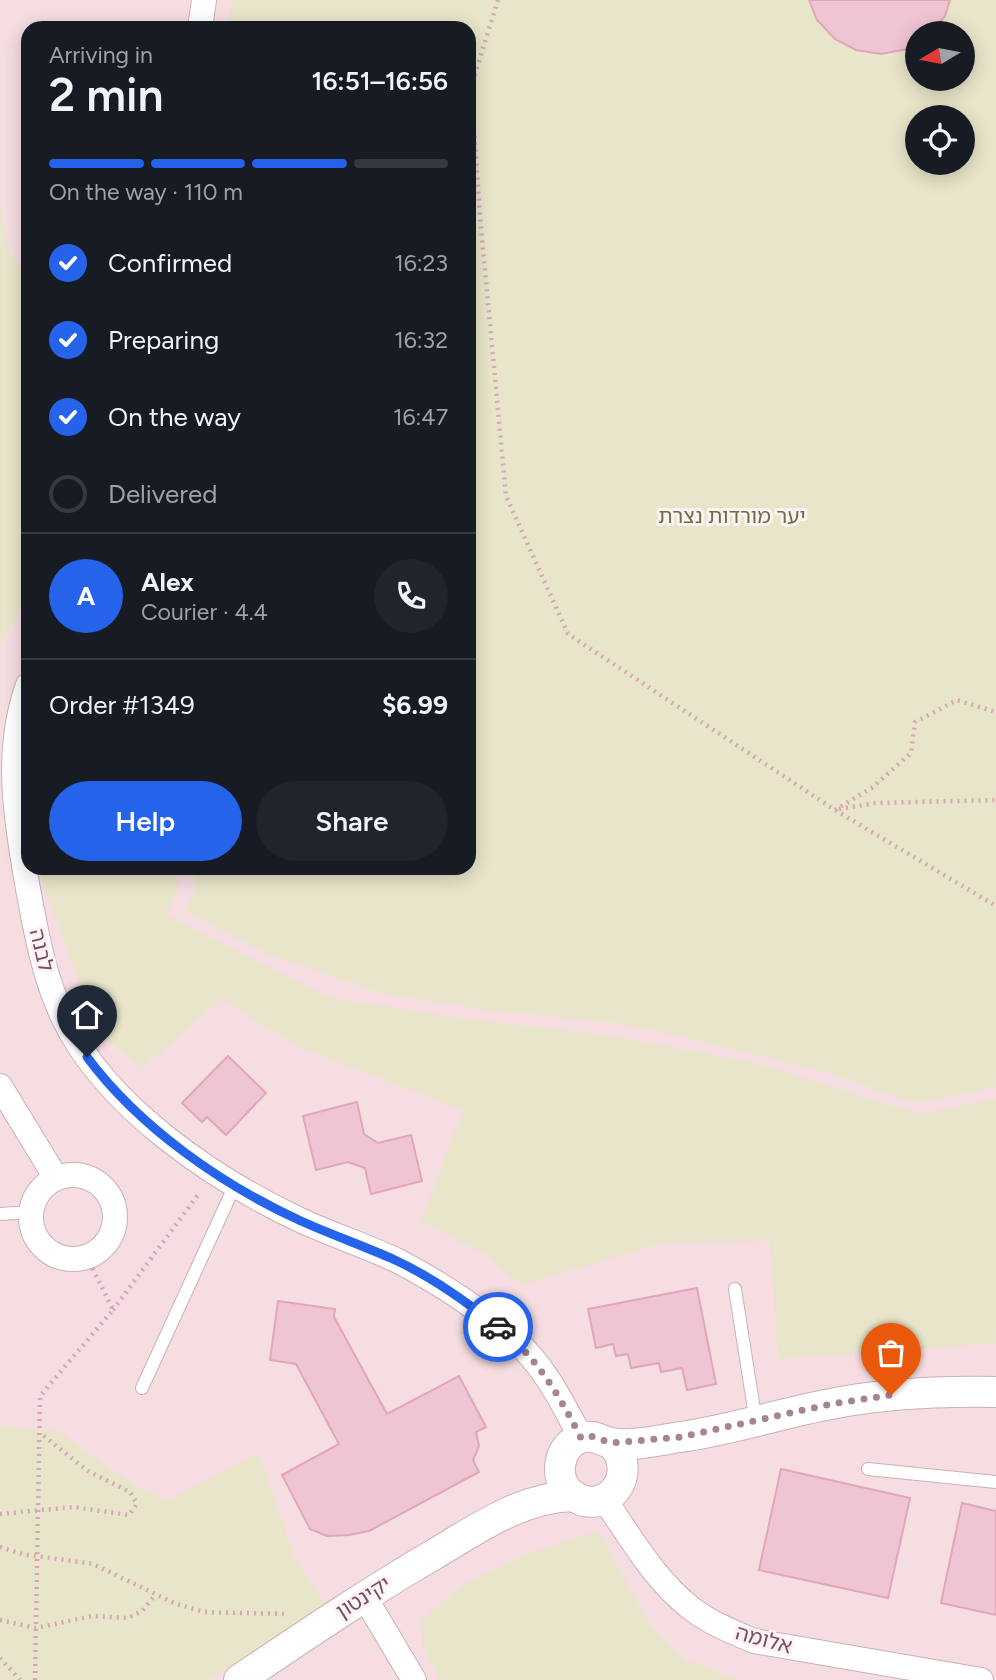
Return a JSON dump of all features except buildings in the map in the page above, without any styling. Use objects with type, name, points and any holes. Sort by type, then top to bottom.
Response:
[{"type":"street","points":[[201,21],[204,0]]},
{"type":"street","name":"לבנה","points":[[21,704],[7,744],[21,848]]},
{"type":"street","name":"לבנה","points":[[26,875],[44,968],[63,1017],[110,1087],[181,1147],[225,1178],[300,1220],[397,1261],[445,1288],[492,1322],[514,1339],[546,1375],[581,1438]]},
{"type":"street","points":[[0,1086],[56,1178]]},
{"type":"street","points":[[83,1176],[95,1181],[106,1190],[112,1202],[115,1215],[108,1241],[99,1251],[87,1257],[73,1259],[47,1250],[32,1227],[32,1212],[40,1192],[56,1178],[83,1176]]},
{"type":"street","points":[[611,1443],[622,1458],[623,1474],[619,1486],[604,1499],[594,1501],[574,1496],[561,1480],[560,1460],[564,1450],[581,1438],[591,1436],[611,1443],[681,1437],[831,1404],[891,1395],[996,1392]]},
{"type":"street","points":[[623,1474],[681,1437]]},
{"type":"street","name":"יקינטון","points":[[491,1521],[560,1460]]},
{"type":"street","name":"יקינטון","points":[[239,1680],[364,1595],[491,1521],[531,1502],[552,1496],[574,1496]]},
{"type":"street","name":"אלומה","points":[[604,1499],[653,1571],[691,1609],[723,1628],[754,1641],[981,1680]]},
{"type":"street","points":[[364,1595],[414,1680]]},
{"type":"lane","points":[[142,1388],[225,1178]]},
{"type":"lane","points":[[0,1214],[32,1212]]},
{"type":"lane","points":[[735,1289],[757,1422]]},
{"type":"lane","points":[[868,1469],[996,1482]]},
{"type":"path","points":[[476,72],[498,0]]},
{"type":"path","points":[[476,159],[506,496],[568,634],[835,810],[996,906]]},
{"type":"path","points":[[835,810],[873,787],[911,753],[915,722],[957,700],[996,712]]},
{"type":"path","points":[[835,810],[876,803],[996,800]]},
{"type":"path","points":[[35,1680],[40,1396],[225,1178]]},
{"type":"path","points":[[87,1257],[113,1310]]},
{"type":"path","points":[[0,1514],[74,1507],[130,1514],[137,1504],[130,1492],[89,1471],[58,1450],[39,1432]]},
{"type":"path","points":[[0,1547],[37,1556],[93,1564],[174,1604],[204,1612],[287,1614],[327,1620]]},
{"type":"path","points":[[0,1620],[36,1628],[92,1616],[128,1618],[142,1611],[156,1594]]},
{"type":"path","points":[[0,1658],[20,1680]]},
{"type":"shaded area","points":[[0,0],[996,0],[996,1680],[0,1680]]},
{"type":"green space","name":"יער מורדות נצרת","points":[[232,0],[996,0],[996,1087],[915,1103],[830,1073],[615,1023],[488,1010],[380,993],[268,954],[185,911],[195,890],[194,875],[476,875],[476,21],[228,21]]},
{"type":"green space","points":[[0,201],[9,252],[21,267],[21,606],[0,647]]},
{"type":"green space","points":[[40,875],[177,875],[178,888],[166,915],[329,997],[458,1018],[599,1034],[756,1063],[919,1114],[996,1099],[996,1343],[778,1359],[770,1241],[666,1242],[522,1285],[484,1254],[421,1221],[463,1110],[299,1047],[222,999],[143,1067],[106,1041],[82,990]]},
{"type":"green space","points":[[0,1426],[58,1431],[135,1486],[168,1500],[259,1453],[294,1556],[327,1607],[208,1680],[0,1680]]},
{"type":"green space","points":[[599,1531],[649,1624],[684,1659],[739,1680],[440,1680],[423,1647],[420,1622],[460,1586],[527,1554]]},
{"type":"way so far","points":[[498,1327],[514,1339],[546,1375],[581,1438],[591,1436],[611,1443],[681,1437],[831,1404],[891,1395]]},
{"type":"route","points":[[87,1057],[110,1087],[181,1147],[222,1177],[300,1220],[397,1261],[445,1288],[498,1327]]}]
